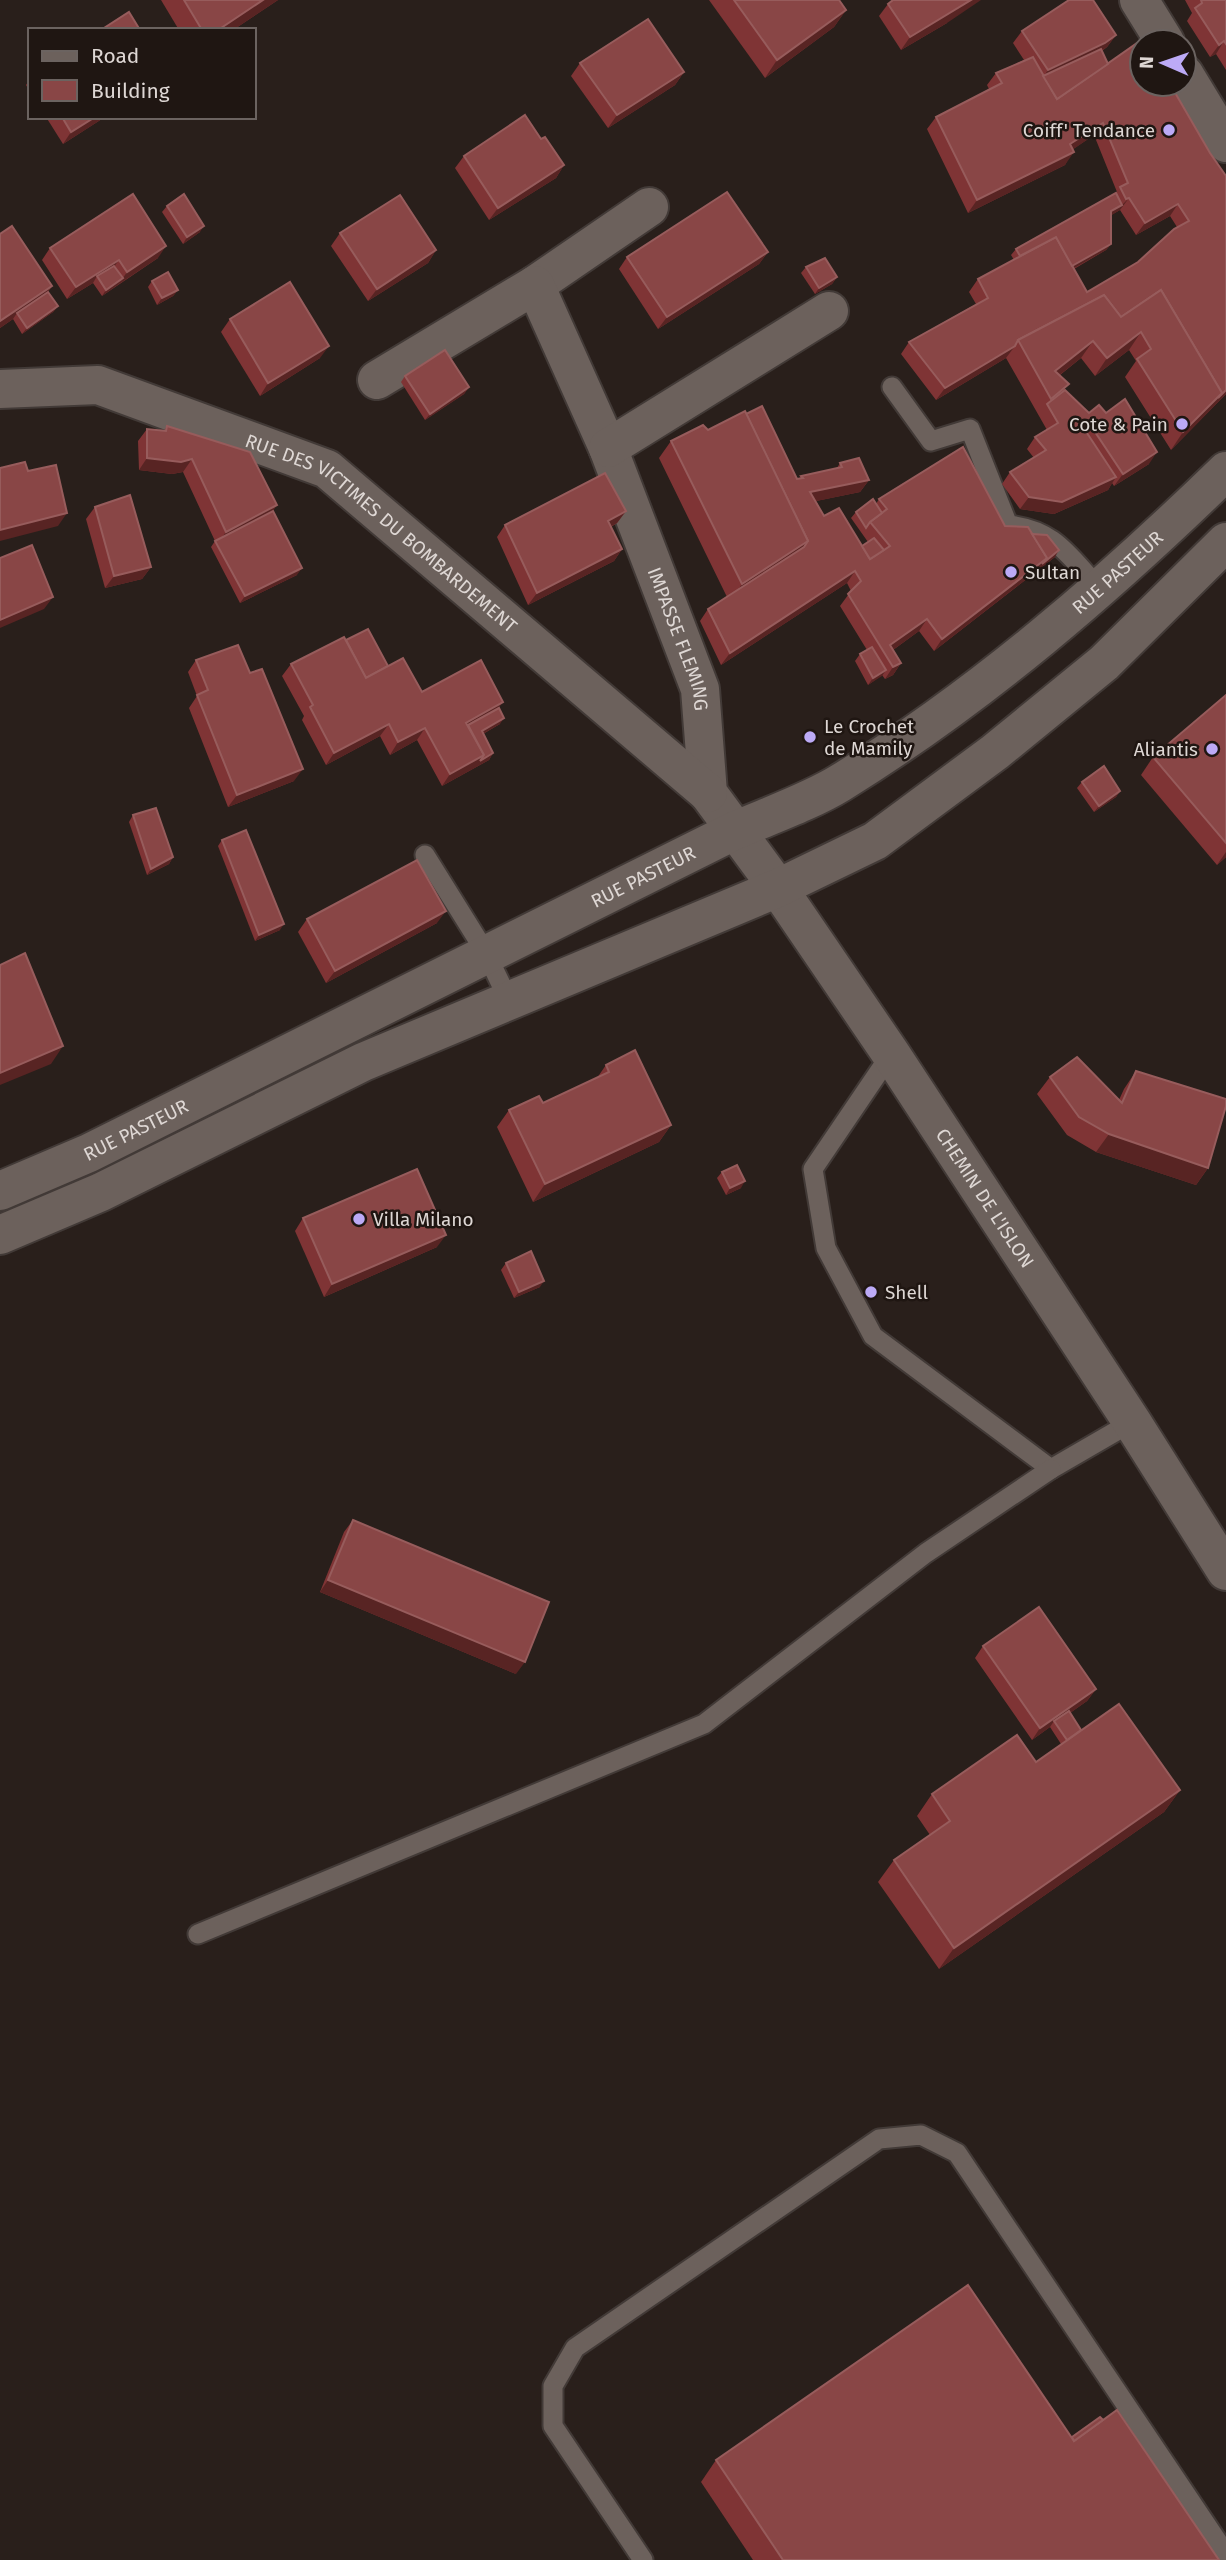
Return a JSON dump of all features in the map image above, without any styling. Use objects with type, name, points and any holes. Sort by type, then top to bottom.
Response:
[{"type":"street","points":[[1139,0],[1156,28]]},
{"type":"street","points":[[1198,97],[1226,143]]},
{"type":"street","points":[[377,380],[535,285],[649,207]]},
{"type":"street","name":"IMPASSE FLEMING","points":[[535,285],[608,449],[699,689],[708,793],[734,831]]},
{"type":"street","points":[[608,449],[829,311]]},
{"type":"street","name":"RUE DES VICTIMES DU BOMBARDEMENT","points":[[0,389],[98,385],[327,469],[708,793]]},
{"type":"street","name":"RUE PASTEUR","points":[[0,1191],[89,1153],[734,831],[838,785],[961,701],[1066,617],[1156,539],[1226,471]]},
{"type":"street","points":[[0,1235],[101,1192],[363,1062],[778,888],[875,841],[995,752],[1104,663],[1226,542]]},
{"type":"street","name":"CHEMIN DE L'ISLON","points":[[734,831],[778,888],[891,1054],[1132,1422],[1226,1571]]},
{"type":"lane","points":[[892,387],[931,441],[970,429],[1008,525],[1030,528],[1052,539],[1098,587]]},
{"type":"lane","points":[[425,855],[486,953],[509,1001]]},
{"type":"lane","points":[[891,1054],[813,1169],[826,1248],[873,1336],[1051,1469]]},
{"type":"lane","points":[[198,1934],[704,1724],[926,1553],[1051,1469],[1132,1422]]},
{"type":"lane","points":[[643,2560],[553,2426],[553,2386],[575,2348],[879,2139],[921,2135],[957,2153],[1226,2554]]},
{"type":"building","points":[[184,0],[263,0],[221,28],[201,28]]},
{"type":"building","points":[[734,0],[839,0],[846,10],[777,60]]},
{"type":"building","points":[[893,0],[971,0],[910,37],[888,4]]},
{"type":"building","points":[[1069,0],[1093,0],[1116,35],[1048,70],[1022,31]]},
{"type":"building","points":[[1201,0],[1226,0],[1226,44],[1224,41],[1219,45],[1195,8],[1202,3]]},
{"type":"building","points":[[129,12],[139,28],[104,28]]},
{"type":"building","points":[[648,19],[684,72],[617,115],[580,63]]},
{"type":"building","points":[[1101,49],[1108,64],[1057,99],[1043,76]]},
{"type":"building","points":[[1128,49],[1128,98],[1178,98],[1226,176],[1226,390],[1218,398],[1222,393],[1161,290],[1121,317],[1104,295],[1018,340],[1015,346],[945,388],[909,342],[988,298],[978,279],[1056,237],[1087,292],[1138,262],[1174,229],[1189,221],[1178,204],[1145,223],[1120,187],[1128,183],[1103,123],[1070,144],[1074,152],[977,200],[936,117],[1002,83],[996,73],[1033,57],[1057,99]]},
{"type":"building","points":[[525,115],[541,139],[545,137],[564,165],[498,208],[464,156]]},
{"type":"building","points":[[63,119],[92,119],[71,132]]},
{"type":"building","points":[[727,192],[768,252],[667,317],[627,257]]},
{"type":"building","points":[[1116,193],[1122,205],[1111,211],[1111,244],[1072,266],[1056,237],[1020,256],[1016,249]]},
{"type":"building","points":[[133,194],[166,246],[127,272],[119,260],[76,287],[50,248]]},
{"type":"building","points":[[184,194],[204,226],[187,237],[167,206]]},
{"type":"building","points":[[400,195],[436,250],[377,289],[340,233]]},
{"type":"building","points":[[12,226],[52,286],[0,321],[0,234]]},
{"type":"building","points":[[825,258],[837,277],[819,288],[806,267]]},
{"type":"building","points":[[114,266],[123,278],[106,290],[97,276]]},
{"type":"building","points":[[168,272],[178,290],[162,298],[152,281]]},
{"type":"building","points":[[290,282],[329,346],[268,383],[230,319]]},
{"type":"building","points":[[1161,290],[1222,393],[1183,432],[1137,359],[1151,349],[1141,332],[1107,358],[1093,341],[1055,371],[1069,384],[1051,399],[1018,340],[1104,295],[1121,317]]},
{"type":"building","points":[[48,292],[58,306],[27,328],[17,313]]},
{"type":"building","points":[[445,350],[469,387],[430,414],[405,376]]},
{"type":"building","points":[[1065,390],[1089,413],[1099,405],[1106,413],[1125,399],[1157,452],[1123,474],[1091,426],[1085,430],[1116,477],[1062,502],[1029,497],[1010,472],[1046,450],[1035,437],[1058,423],[1047,404]]},
{"type":"building","points":[[762,406],[797,479],[842,467],[840,463],[859,458],[869,480],[810,492],[824,516],[839,508],[870,559],[890,546],[870,522],[887,509],[879,499],[963,447],[1005,526],[1028,527],[1047,558],[942,639],[927,619],[890,645],[901,663],[893,667],[848,594],[861,581],[855,571],[730,653],[708,609],[804,547],[808,541],[746,414]]},
{"type":"building","points":[[745,411],[808,541],[742,584],[671,441],[703,425],[708,430]]},
{"type":"building","points":[[167,426],[250,452],[277,505],[226,532],[192,459],[181,462],[147,458],[147,429],[166,431]]},
{"type":"building","points":[[25,462],[28,471],[56,465],[67,513],[0,530],[0,468]]},
{"type":"building","points":[[605,473],[626,511],[608,521],[622,549],[537,593],[505,525]]},
{"type":"building","points":[[130,495],[151,567],[114,576],[95,507]]},
{"type":"building","points":[[873,499],[882,513],[866,528],[856,512]]},
{"type":"building","points":[[273,511],[302,568],[245,596],[215,541]]},
{"type":"building","points":[[1032,534],[1047,535],[1059,550],[1042,564],[1047,558]]},
{"type":"building","points":[[874,538],[884,550],[870,559],[862,546]]},
{"type":"building","points":[[32,545],[53,597],[0,620],[0,558]]},
{"type":"building","points":[[368,629],[388,666],[366,678],[346,640]]},
{"type":"building","points":[[344,637],[366,678],[403,658],[422,692],[481,660],[503,702],[466,723],[484,755],[450,774],[425,728],[398,742],[389,724],[334,753],[291,664]]},
{"type":"building","points":[[238,645],[250,673],[262,669],[303,769],[237,795],[197,695],[208,690],[196,660]]},
{"type":"building","points":[[872,647],[886,670],[873,678],[860,654]]},
{"type":"building","points":[[1226,695],[1226,843],[1153,757]]},
{"type":"building","points":[[499,708],[504,718],[482,731],[493,753],[480,761],[484,755],[468,725]]},
{"type":"building","points":[[1104,766],[1120,791],[1099,806],[1082,782]]},
{"type":"building","points":[[156,808],[173,857],[151,869],[133,815]]},
{"type":"building","points":[[246,830],[284,924],[259,935],[222,840]]},
{"type":"building","points":[[417,860],[446,911],[335,971],[307,919]]},
{"type":"building","points":[[25,953],[63,1046],[0,1073],[0,965]]},
{"type":"building","points":[[635,1050],[671,1125],[545,1184],[509,1110],[539,1096],[543,1103],[609,1072],[606,1065]]},
{"type":"building","points":[[1077,1057],[1122,1103],[1136,1071],[1226,1099],[1208,1168],[1109,1134],[1079,1117],[1050,1077]]},
{"type":"building","points":[[737,1165],[745,1181],[730,1188],[722,1172]]},
{"type":"building","points":[[417,1169],[446,1235],[332,1284],[303,1218]]},
{"type":"building","points":[[531,1251],[544,1281],[519,1292],[506,1263]]},
{"type":"building","points":[[353,1520],[549,1602],[525,1662],[328,1580]]},
{"type":"building","points":[[1039,1607],[1096,1689],[1040,1728],[983,1646]]},
{"type":"building","points":[[1119,1704],[1180,1790],[954,1948],[894,1860],[950,1821],[932,1794],[1017,1735],[1036,1762]]},
{"type":"building","points":[[1069,1711],[1081,1730],[1067,1740],[1054,1721]]},
{"type":"building","points":[[968,2285],[1074,2441],[1117,2410],[1219,2560],[783,2560],[716,2460]]},
{"type":"building","points":[[1100,2417],[1103,2420],[1074,2441],[1072,2437]]},
{"type":"place","name":"Coiff' Tendance","points":[[1169,130]]},
{"type":"place","name":"Cote & Pain","points":[[1182,424]]},
{"type":"place","name":"Sultan","points":[[1011,572]]},
{"type":"place","name":"Le Crochet de Mamily","points":[[810,737]]},
{"type":"place","name":"Aliantis","points":[[1212,749]]},
{"type":"place","name":"Villa Milano","points":[[359,1219]]},
{"type":"place","name":"Shell","points":[[871,1292]]}]
